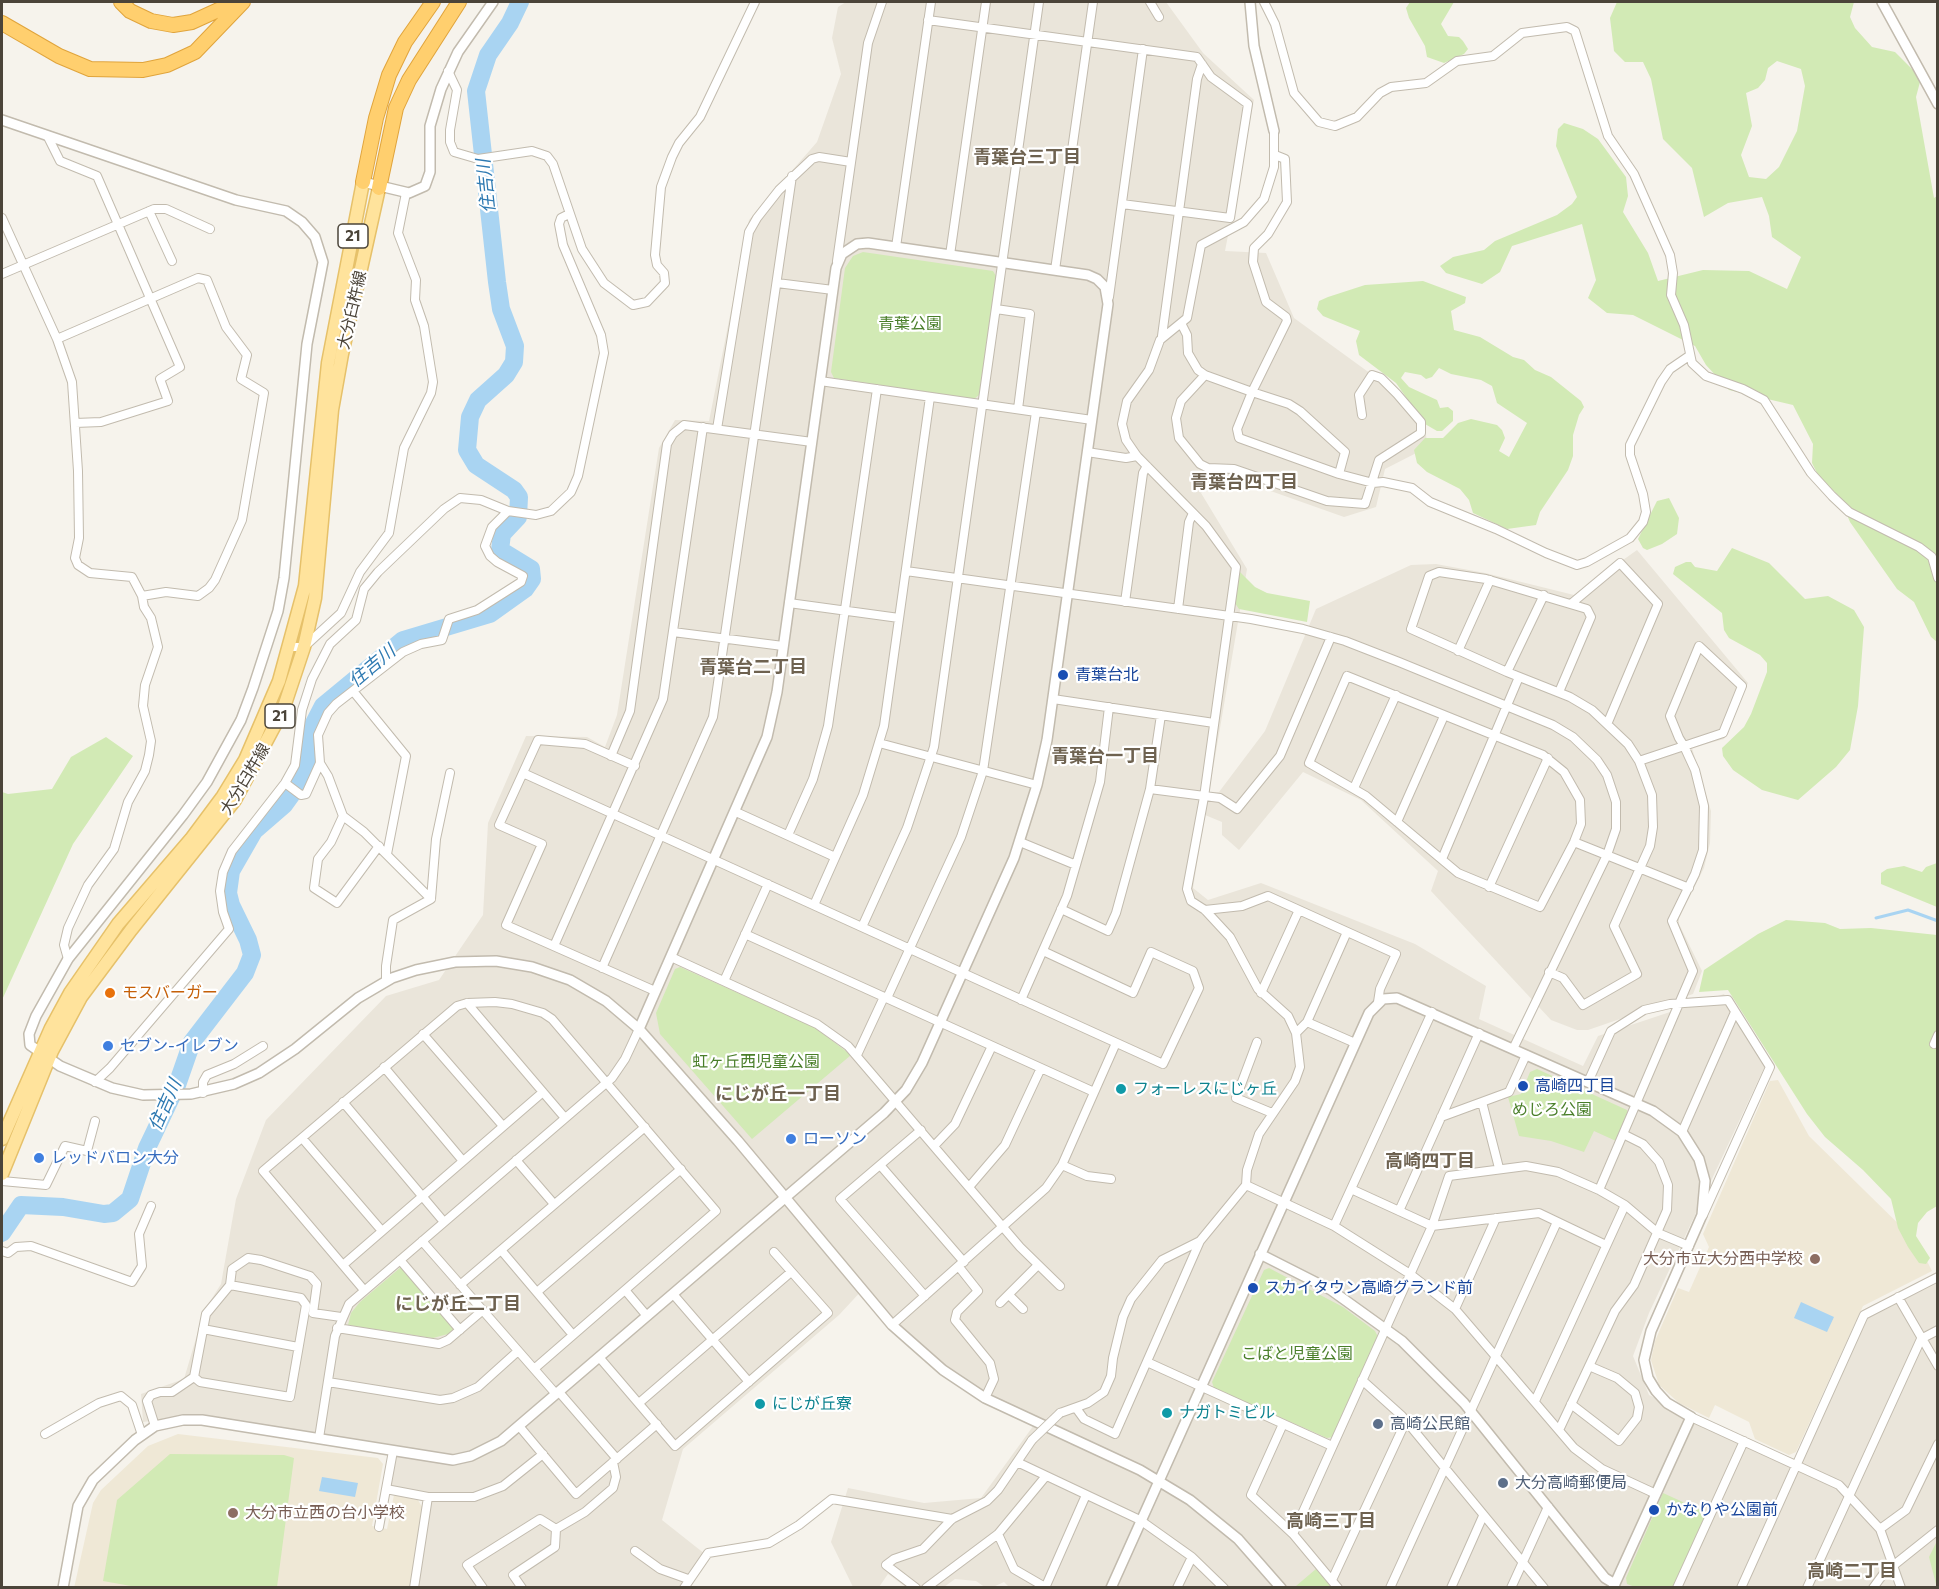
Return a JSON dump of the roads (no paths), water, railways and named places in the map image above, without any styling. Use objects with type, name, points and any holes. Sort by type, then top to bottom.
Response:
[{"type":"highway","points":[[122,2],[130,10],[151,21],[173,25],[192,22],[236,2]]},
{"type":"highway","points":[[2,23],[59,56],[90,69],[143,70],[167,65],[195,52],[243,2]]},
{"type":"highway","points":[[363,182],[376,118],[389,75],[405,42],[433,2]]},
{"type":"highway","points":[[379,188],[396,108],[409,80],[459,2]]},
{"type":"main road","name":"大分臼杵線","points":[[2,1174],[60,1011],[88,964],[223,796],[245,760],[264,720],[290,647],[306,575],[328,363],[363,182]]},
{"type":"main road","name":"大分臼杵線","points":[[2,1139],[44,1057],[87,988],[235,800],[283,710],[304,647],[319,570],[332,410],[342,354],[379,188]]},
{"type":"street","points":[[363,182],[379,188],[406,193],[421,189],[430,177],[430,126],[448,71],[493,2]]},
{"type":"street","points":[[448,71],[458,90],[450,130],[450,142],[454,152],[478,159],[532,151],[546,156],[553,164],[582,249],[604,283],[633,305],[647,302],[665,283],[664,273],[657,265],[655,255],[661,188],[679,143],[700,117],[755,2]]},
{"type":"street","points":[[319,1438],[338,1328],[341,1317],[349,1304],[565,1118],[620,1067],[736,812],[767,737],[783,646],[868,43],[882,2]]},
{"type":"street","points":[[896,247],[931,2]]},
{"type":"street","points":[[950,255],[986,2]]},
{"type":"street","points":[[862,927],[907,828],[931,758],[1039,2]]},
{"type":"street","points":[[1055,270],[1093,2]]},
{"type":"street","points":[[1150,2],[1159,17]]},
{"type":"street","points":[[1162,336],[1182,324],[1188,314],[1201,245],[1238,226],[1257,209],[1270,187],[1275,155],[1274,131],[1254,46],[1250,2]]},
{"type":"street","points":[[1264,2],[1275,24],[1278,45],[1299,101],[1319,122],[1335,126],[1358,117],[1380,93],[1391,87],[1426,83],[1457,61],[1493,56],[1522,33],[1567,27],[1575,31],[1608,136],[1634,174],[1670,255],[1673,267],[1671,295],[1684,325],[1689,356],[1697,370],[1706,376],[1743,388],[1764,400],[1810,473],[1832,496],[1849,512],[1919,547],[1932,557],[1938,578]]},
{"type":"street","points":[[1882,2],[1938,104]]},
{"type":"street","points":[[928,20],[1088,40],[1197,57],[1212,77],[1248,104],[1230,218],[1122,204]]},
{"type":"street","points":[[63,1587],[78,1506],[93,1480],[141,1435],[155,1426],[183,1420],[202,1420],[453,1460],[471,1456],[501,1441],[896,1101],[914,1077],[1020,842],[1037,785],[1053,699],[1143,49]]},
{"type":"street","points":[[1076,1408],[1084,1419],[1115,1434],[1200,1241],[1246,1185],[1255,1142],[1298,1074],[1300,1057],[1296,1033],[1288,1016],[1261,993],[1230,936],[1205,910],[1191,901],[1187,889],[1204,796],[1236,567],[1225,549],[1193,513],[1137,456],[1126,440],[1123,416],[1130,395],[1153,363],[1162,336],[1197,79],[1202,64]]},
{"type":"street","points":[[2,120],[237,200],[286,211],[302,222],[315,237],[323,262],[307,344],[284,578],[278,611],[241,720],[207,782],[68,959],[29,1034],[28,1042],[44,1057],[95,1082],[131,1093],[185,1095],[203,1093],[247,1079],[271,1065],[343,1008],[386,981],[416,970],[455,962],[481,961],[519,964],[552,972],[583,986],[617,1009],[639,1029],[785,1197],[892,1325],[943,1370],[986,1398],[1158,1480],[1190,1500],[1238,1539],[1281,1587]]},
{"type":"street","points":[[48,137],[60,161],[97,176],[180,366],[160,379],[168,401],[101,422],[75,423]]},
{"type":"street","points":[[1275,155],[1286,159],[1287,202],[1268,234],[1254,248],[1253,262],[1266,302],[1286,317],[1287,321],[1252,392],[1237,429],[1239,438],[1339,474],[1373,483],[1383,482],[1412,488],[1430,502],[1496,529],[1546,554],[1577,565],[1587,562],[1630,538],[1643,522],[1646,512],[1643,494],[1630,455],[1630,445],[1661,382],[1670,369],[1689,356]]},
{"type":"street","points":[[717,429],[749,232],[757,218],[792,176],[812,159],[819,157],[851,162]]},
{"type":"street","points":[[602,968],[708,735],[718,698],[792,176]]},
{"type":"street","points":[[290,647],[304,647],[341,613],[360,572],[388,534],[404,448],[431,393],[433,382],[424,326],[415,300],[416,280],[398,233],[406,193]]},
{"type":"street","points":[[2,274],[117,222],[149,211],[166,209],[210,229]]},
{"type":"street","points":[[149,211],[172,261]]},
{"type":"street","points":[[95,1082],[110,1068],[229,929],[223,912],[220,891],[223,872],[244,832],[287,785],[295,765],[302,710],[315,671],[330,644],[356,620],[364,589],[378,572],[444,509],[460,498],[481,500],[510,511],[536,515],[551,511],[571,492],[578,476],[604,353],[601,335],[563,246],[559,224],[561,218],[569,214]]},
{"type":"street","points":[[2,218],[57,339],[72,382],[79,538],[75,558],[78,565],[90,573],[132,577],[151,618],[158,647],[145,686],[143,706],[151,741],[145,771],[128,802],[114,849],[87,885],[68,928],[63,945],[68,959]]},
{"type":"street","points":[[840,239],[1111,278]]},
{"type":"street","points":[[836,268],[846,250],[857,244],[868,243]]},
{"type":"street","points":[[1088,275],[1097,279],[1105,287],[1108,304]]},
{"type":"street","points":[[57,339],[198,278],[207,280],[226,327],[247,355],[241,379],[264,393],[242,520],[215,580],[198,596],[166,592],[142,596]]},
{"type":"street","points":[[777,283],[833,290]]},
{"type":"street","points":[[996,309],[1030,314],[1018,410]]},
{"type":"street","points":[[1182,324],[1187,335],[1189,357],[1204,375],[1295,408],[1345,452],[1339,474]]},
{"type":"street","points":[[1204,375],[1181,401],[1176,418],[1179,438],[1204,467],[1227,467],[1313,498],[1344,504],[1365,504],[1379,460],[1422,433],[1421,422],[1381,378],[1372,375],[1359,395],[1362,415]]},
{"type":"street","points":[[820,381],[1092,420]]},
{"type":"street","points":[[788,836],[813,778],[828,726],[877,390]]},
{"type":"street","points":[[814,905],[863,795],[879,743],[930,397]]},
{"type":"street","points":[[857,1055],[961,837],[983,771],[1035,412]]},
{"type":"street","points":[[611,756],[624,728],[631,702],[667,444],[673,434],[684,425],[812,442]]},
{"type":"street","points":[[554,946],[663,699],[703,427]]},
{"type":"street","points":[[1087,452],[1126,458],[1137,456]]},
{"type":"street","points":[[1125,602],[1143,473],[1147,466]]},
{"type":"street","points":[[431,899],[379,846],[343,816],[328,776],[320,763],[318,735],[322,723],[336,704],[403,652],[421,644],[442,640],[448,622],[455,615],[477,610],[489,604],[521,582],[523,576],[497,562],[490,556],[486,546],[492,527],[510,511]]},
{"type":"street","points":[[1178,609],[1189,522],[1193,513]]},
{"type":"street","points":[[1572,603],[1620,563],[1658,604],[1608,722]]},
{"type":"street","points":[[906,571],[1281,624],[1331,637],[1399,662],[1565,731],[1590,752],[1603,768],[1614,793],[1617,809],[1616,829],[1607,855],[1513,1048]]},
{"type":"street","points":[[1549,972],[1563,978],[1583,1005],[1637,974],[1614,926],[1641,868],[1652,837],[1652,795],[1639,761],[1608,722],[1583,704],[1410,628],[1429,576],[1438,572],[1490,580],[1587,609],[1591,616],[1559,692]]},
{"type":"street","points":[[1458,651],[1490,580]]},
{"type":"street","points":[[1508,672],[1544,595]]},
{"type":"street","points":[[789,603],[899,618]]},
{"type":"street","points":[[673,633],[783,646]]},
{"type":"street","points":[[1150,789],[1220,798],[1237,809],[1280,756],[1331,637]]},
{"type":"street","points":[[1599,1190],[1681,1003],[1693,970],[1672,921],[1689,888],[1703,850],[1704,806],[1695,770],[1684,746],[1670,716],[1699,646],[1742,686],[1723,733],[1684,746],[1639,761]]},
{"type":"street","points":[[1347,676],[1444,716],[1548,758],[1564,772],[1580,800],[1582,817],[1574,842],[1540,907],[1458,873],[1354,788],[1309,763],[1347,676]]},
{"type":"street","points":[[1442,859],[1519,676]]},
{"type":"street","points":[[353,691],[406,756],[387,854]]},
{"type":"street","points":[[1354,788],[1396,695]]},
{"type":"street","points":[[1053,699],[1214,723]]},
{"type":"street","points":[[1021,1000],[1061,909],[1076,865],[1100,782],[1109,707]]},
{"type":"street","points":[[1061,909],[1108,931],[1116,913],[1150,789],[1161,715]]},
{"type":"street","points":[[1397,822],[1444,716]]},
{"type":"street","points":[[635,766],[585,744],[538,741],[500,825],[542,844],[506,925],[655,991]]},
{"type":"street","points":[[879,743],[1037,785]]},
{"type":"street","points":[[1489,886],[1548,758]]},
{"type":"street","points":[[287,785],[301,795],[306,794],[320,763]]},
{"type":"street","points":[[431,899],[436,840],[450,773]]},
{"type":"street","points":[[523,773],[1163,1064],[1199,988],[1193,971],[1151,952],[1133,993],[1043,951]]},
{"type":"street","points":[[736,812],[835,857]]},
{"type":"street","points":[[343,816],[331,842],[318,859],[314,888],[337,903],[379,846]]},
{"type":"street","points":[[1020,842],[1076,865]]},
{"type":"street","points":[[1574,842],[1689,888]]},
{"type":"street","points":[[724,981],[768,885]]},
{"type":"street","points":[[1111,1587],[1355,1043],[1369,1013],[1378,1002],[1380,989],[1396,954],[1268,896],[1242,906],[1205,910]]},
{"type":"street","points":[[386,981],[393,920],[431,899]]},
{"type":"street","points":[[1261,993],[1299,910]]},
{"type":"street","points":[[1296,1033],[1307,1022],[1347,932]]},
{"type":"street","points":[[746,934],[1094,1092]]},
{"type":"street","points":[[671,957],[817,1024],[857,1055],[1004,1228],[1060,1286]]},
{"type":"street","points":[[1378,1002],[1397,998],[1661,1115],[1682,1132],[1696,1152],[1704,1174],[1705,1200],[1700,1222]]},
{"type":"street","points":[[1588,1082],[1611,1031],[1644,1010],[1681,1003],[1728,1000],[1770,1067],[1651,1331],[1644,1360],[1648,1378],[1667,1403],[1691,1417],[1826,1477],[1849,1494],[1880,1529],[1901,1587]]},
{"type":"street","points":[[467,1003],[565,1118]]},
{"type":"street","points":[[364,1290],[263,1171],[457,1006],[467,1003],[512,1004],[549,1016],[716,1210],[534,1369]]},
{"type":"street","points":[[1334,1226],[1431,1012]]},
{"type":"street","points":[[1682,1132],[1735,1012]]},
{"type":"street","points":[[1307,1022],[1355,1043]]},
{"type":"street","points":[[1399,1210],[1479,1033]]},
{"type":"street","points":[[423,1034],[503,1126]]},
{"type":"street","points":[[1934,1044],[1938,1035]]},
{"type":"street","points":[[1257,1042],[1236,1098],[1272,1113]]},
{"type":"street","points":[[892,1325],[1004,1228],[1046,1188],[1062,1165],[1116,1043]]},
{"type":"street","points":[[203,1093],[203,1082],[207,1075],[234,1064],[263,1046]]},
{"type":"street","points":[[934,1146],[959,1118],[992,1046]]},
{"type":"street","points":[[1442,1116],[1509,1092],[1526,1054]]},
{"type":"street","points":[[384,1067],[463,1161]]},
{"type":"street","points":[[969,1187],[1005,1145],[1041,1068]]},
{"type":"street","points":[[343,1265],[543,1092]]},
{"type":"street","points":[[343,1102],[444,1222]]},
{"type":"street","points":[[1482,1102],[1499,1168]]},
{"type":"street","points":[[2,1181],[46,1185],[65,1146],[87,1151],[95,1121]]},
{"type":"street","points":[[460,1285],[645,1127]]},
{"type":"street","points":[[921,1130],[840,1199],[925,1296]]},
{"type":"street","points":[[1559,1430],[1615,1311],[1634,1285],[1658,1233],[1668,1202],[1666,1177],[1652,1152],[1623,1134]]},
{"type":"street","points":[[302,1138],[382,1231]]},
{"type":"street","points":[[516,1160],[554,1204]]},
{"type":"street","points":[[880,1165],[961,1265],[978,1291],[957,1312],[955,1320],[990,1364],[994,1379],[986,1398]]},
{"type":"street","points":[[1062,1165],[1087,1176],[1111,1179]]},
{"type":"street","points":[[1293,1534],[1432,1226],[1449,1176],[1499,1168],[1540,1167],[1599,1190],[1625,1205],[1658,1233],[1689,1246]]},
{"type":"street","points":[[537,1292],[681,1169]]},
{"type":"street","points":[[1246,1185],[1334,1226],[1410,1274],[1455,1309],[1497,1355],[1574,1448],[1594,1464],[1656,1494]]},
{"type":"street","points":[[1351,1189],[1432,1226],[1539,1213],[1606,1245]]},
{"type":"street","points":[[1535,1401],[1625,1205]]},
{"type":"street","points":[[2,1251],[8,1253],[16,1247],[31,1246],[132,1281],[142,1266],[139,1234],[151,1206]]},
{"type":"street","points":[[1455,1309],[1496,1218]]},
{"type":"street","points":[[1390,1587],[1557,1222]]},
{"type":"street","points":[[422,1241],[534,1369],[558,1393],[615,1461],[616,1477],[610,1493],[556,1529]]},
{"type":"street","points":[[916,1587],[886,1565],[894,1559],[923,1549],[952,1519],[987,1501],[1032,1440],[1060,1413],[1097,1399],[1108,1384],[1126,1308],[1152,1270],[1168,1256],[1200,1241]]},
{"type":"street","points":[[501,1250],[573,1335]]},
{"type":"street","points":[[599,1357],[675,1446],[828,1313],[774,1252]]},
{"type":"street","points":[[1260,1254],[1331,1290],[1386,1327],[1432,1369],[1471,1412],[1605,1578],[1617,1586],[1691,1417]]},
{"type":"street","points":[[155,1426],[147,1401],[151,1395],[172,1392],[194,1377],[206,1314],[230,1285],[232,1269],[248,1258],[310,1275],[317,1284],[314,1313],[341,1317]]},
{"type":"street","points":[[400,1260],[460,1330]]},
{"type":"street","points":[[1000,1303],[1038,1264]]},
{"type":"street","points":[[639,1404],[791,1272]]},
{"type":"street","points":[[1741,1587],[1864,1315],[1938,1277]]},
{"type":"street","points":[[194,1377],[200,1382],[290,1396],[306,1305],[301,1298],[230,1285]]},
{"type":"street","points":[[625,1290],[647,1316]]},
{"type":"street","points":[[673,1294],[749,1382]]},
{"type":"street","points":[[1009,1295],[1023,1309]]},
{"type":"street","points":[[1898,1297],[1938,1366]]},
{"type":"street","points":[[338,1328],[430,1344],[448,1340],[483,1310]]},
{"type":"street","points":[[203,1329],[298,1347]]},
{"type":"street","points":[[1807,1587],[1921,1339],[1938,1330]]},
{"type":"street","points":[[328,1382],[440,1400],[453,1398],[478,1387],[518,1351]]},
{"type":"street","points":[[1147,1362],[1332,1446]]},
{"type":"street","points":[[1571,1404],[1619,1441],[1637,1418],[1640,1407],[1635,1393],[1617,1378],[1589,1366]]},
{"type":"street","points":[[1362,1380],[1406,1421],[1544,1587]]},
{"type":"street","points":[[45,1434],[99,1403],[121,1396],[132,1405],[141,1435]]},
{"type":"street","points":[[1332,1580],[1406,1421]]},
{"type":"street","points":[[519,1426],[576,1494],[657,1424]]},
{"type":"street","points":[[1283,1424],[1251,1495],[1293,1534],[1338,1587]]},
{"type":"street","points":[[1677,1587],[1744,1441]]},
{"type":"street","points":[[1880,1529],[1906,1510],[1938,1444]]},
{"type":"street","points":[[379,1527],[393,1451]]},
{"type":"street","points":[[386,1489],[428,1497],[457,1499],[487,1494],[503,1486],[543,1454]]},
{"type":"street","points":[[1017,1462],[1140,1520],[1192,1557],[1224,1587]]},
{"type":"street","points":[[926,1587],[998,1534],[1046,1476]]},
{"type":"street","points":[[998,1534],[1014,1569],[1045,1587],[1086,1495]]},
{"type":"street","points":[[414,1587],[428,1497]]},
{"type":"street","points":[[684,1587],[708,1552],[769,1543],[799,1525],[832,1499],[952,1519]]},
{"type":"street","points":[[1511,1587],[1548,1507]]},
{"type":"street","points":[[1451,1587],[1483,1516]]},
{"type":"street","points":[[483,1587],[467,1565],[540,1519],[556,1529]]},
{"type":"street","points":[[522,1587],[513,1575],[555,1547],[556,1529]]},
{"type":"street","points":[[1873,1587],[1879,1578],[1938,1530]]},
{"type":"street","points":[[635,1551],[660,1569],[688,1579]]},
{"type":"street","points":[[1177,1587],[1192,1557]]},
{"type":"water","points":[[1801,1302],[1834,1317],[1827,1332],[1794,1318]]},
{"type":"water","points":[[322,1477],[358,1483],[355,1497],[319,1491]]},
{"type":"waterway","name":"住吉川","points":[[2,1233],[21,1205],[63,1207],[104,1214],[113,1213],[130,1199],[147,1148],[177,1085],[192,1042],[245,973],[252,955],[248,940],[231,905],[228,893],[231,871],[254,831],[284,805],[302,780],[308,768],[309,733],[323,706],[403,640],[490,614],[525,589],[532,579],[531,569],[500,550],[502,534],[518,517],[519,497],[514,490],[476,465],[467,450],[470,417],[478,400],[506,375],[514,362],[515,346],[501,309],[497,282],[476,91],[488,55],[510,23],[520,2]]},
{"type":"waterway","points":[[1876,918],[1908,910],[1938,921]]},
{"type":"place","name":"青葉台北","points":[[1063,675]]},
{"type":"place","name":"モスバーガー","points":[[110,993]]},
{"type":"place","name":"セブン-イレブン","points":[[108,1046]]},
{"type":"place","name":"高崎四丁目","points":[[1523,1086]]},
{"type":"place","name":"フォーレスにじヶ丘","points":[[1121,1089]]},
{"type":"place","name":"ローソン","points":[[791,1139]]},
{"type":"place","name":"レッドバロン大分","points":[[39,1158]]},
{"type":"place","name":"大分市立大分西中学校","points":[[1815,1259]]},
{"type":"place","name":"スカイタウン高崎グランド前","points":[[1253,1288]]},
{"type":"place","name":"にじが丘寮","points":[[760,1404]]},
{"type":"place","name":"ナガトミビル","points":[[1167,1413]]},
{"type":"place","name":"高崎公民館","points":[[1378,1424]]},
{"type":"place","name":"大分高崎郵便局","points":[[1503,1483]]},
{"type":"place","name":"かなりや公園前","points":[[1654,1510]]},
{"type":"place","name":"大分市立西の台小学校","points":[[233,1513]]},
{"type":"district","name":"青葉台三丁目","points":[[1027,157]]},
{"type":"district","name":"青葉台四丁目","points":[[1244,482]]},
{"type":"district","name":"青葉台二丁目","points":[[753,667]]},
{"type":"district","name":"青葉台一丁目","points":[[1105,756]]},
{"type":"district","name":"にじが丘一丁目","points":[[778,1094]]},
{"type":"district","name":"高崎四丁目","points":[[1430,1161]]},
{"type":"district","name":"にじが丘二丁目","points":[[458,1304]]},
{"type":"district","name":"高崎三丁目","points":[[1331,1521]]},
{"type":"district","name":"高崎二丁目","points":[[1852,1571]]},
{"type":"park label","name":"青葉公園","points":[[910,324]]},
{"type":"park label","name":"虹ヶ丘西児童公園","points":[[756,1062]]},
{"type":"park label","name":"めじろ公園","points":[[1552,1110]]},
{"type":"park label","name":"こばと児童公園","points":[[1297,1354]]}]
